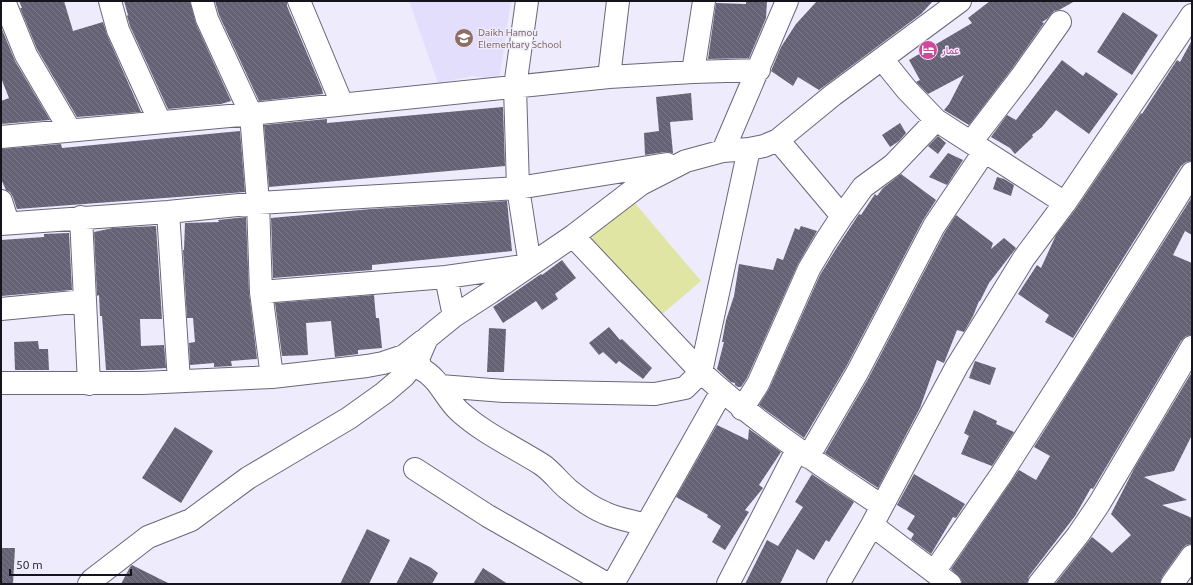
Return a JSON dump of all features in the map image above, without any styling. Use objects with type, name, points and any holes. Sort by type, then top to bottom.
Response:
[{"type":"street","points":[[4,1],[26,55],[70,130]]},
{"type":"street","points":[[110,1],[118,30],[160,122]]},
{"type":"street","points":[[202,1],[207,19],[251,114],[258,203],[261,292],[272,377]]},
{"type":"street","points":[[299,1],[342,104]]},
{"type":"street","points":[[527,1],[515,87],[518,188],[530,265]]},
{"type":"street","points":[[609,77],[618,1]]},
{"type":"street","points":[[693,72],[704,1]]},
{"type":"street","points":[[723,151],[759,70],[787,1]]},
{"type":"street","points":[[1,201],[5,223],[168,212],[258,203],[518,188],[686,161],[723,151],[764,146],[778,140],[833,96],[960,1]]},
{"type":"street","points":[[838,584],[957,366],[1024,258],[1065,203],[1192,15]]},
{"type":"street","points":[[728,584],[803,454],[857,373],[934,226],[978,147],[1021,77],[1060,22]]},
{"type":"street","points":[[882,59],[907,90],[936,120],[1065,203]]},
{"type":"street","points":[[1,137],[251,114],[609,77],[759,70]]},
{"type":"street","points":[[742,409],[758,384],[809,269],[842,216],[863,187],[893,165],[936,120]]},
{"type":"street","points":[[778,140],[842,216]]},
{"type":"street","points":[[440,386],[504,391],[655,394],[684,388],[701,372],[749,149]]},
{"type":"street","points":[[1,383],[142,383],[272,377],[383,363],[404,356],[454,316],[573,236],[641,184],[686,161]]},
{"type":"street","points":[[573,236],[701,372],[742,409],[803,454],[877,515],[942,578],[1001,475],[1192,173]]},
{"type":"street","points":[[168,212],[179,381]]},
{"type":"street","points":[[81,218],[89,384]]},
{"type":"street","points":[[261,292],[446,277],[530,265]]},
{"type":"street","points":[[446,277],[454,316]]},
{"type":"street","points":[[1,309],[85,301]]},
{"type":"street","points":[[94,583],[148,537],[191,520],[248,478],[349,418],[384,393],[404,376],[418,358],[427,338]]},
{"type":"street","points":[[1039,584],[1078,535],[1099,504],[1192,347]]},
{"type":"street","points":[[418,358],[421,369],[429,373],[460,412],[484,430],[542,464],[581,500],[606,514],[646,525]]},
{"type":"street","points":[[613,584],[722,391]]},
{"type":"street","points":[[415,469],[488,516],[607,584]]},
{"type":"street","points":[[1172,584],[1192,556]]},
{"type":"shaded area","name":"Daikh Hamou Elementary School","points":[[409,1],[511,1],[499,80],[472,76],[438,83]]},
{"type":"green space","points":[[633,201],[701,281],[654,321],[584,239]]},
{"type":"building","points":[[19,1],[64,1],[73,31],[103,22],[107,35],[141,112],[77,117],[37,49],[20,8],[22,8]]},
{"type":"building","points":[[124,1],[190,1],[196,24],[231,101],[221,104],[168,109],[130,26]]},
{"type":"building","points":[[215,1],[287,1],[287,6],[323,94],[259,101],[219,15]]},
{"type":"building","points":[[746,1],[767,1],[766,18],[749,58],[708,59],[716,3],[746,4]]},
{"type":"building","points":[[817,1],[933,1],[921,14],[819,90],[798,77],[793,86],[771,71],[781,47],[796,24]]},
{"type":"building","points":[[990,1],[1075,1],[1059,10],[1054,11],[1042,22],[1044,23],[1011,70],[969,125],[944,110],[949,104],[964,75],[928,94],[916,82],[920,80],[909,60],[972,23],[968,18]]},
{"type":"building","points":[[1123,12],[1158,35],[1132,75],[1097,52]]},
{"type":"building","points":[[1,27],[15,61],[50,120],[1,124],[1,101],[9,98],[1,78]]},
{"type":"building","points":[[1192,40],[1192,161],[1186,162],[1181,166],[1073,338],[1045,322],[1049,315],[1018,294],[1037,265],[1041,268],[1056,235],[1075,210],[1141,113],[1142,114],[1177,60],[1180,62]]},
{"type":"building","points":[[1062,60],[1083,76],[1086,72],[1118,94],[1089,134],[1056,110],[1042,127],[1032,135],[1033,137],[1015,154],[1010,148],[991,137],[1007,115],[1016,120]]},
{"type":"building","points":[[691,93],[693,120],[670,122],[673,153],[665,152],[645,155],[644,133],[659,131],[656,97]]},
{"type":"building","points":[[503,107],[505,166],[269,187],[264,125],[327,119],[327,123]]},
{"type":"building","points":[[900,123],[906,133],[899,141],[890,147],[882,135]]},
{"type":"building","points":[[240,131],[245,192],[17,209],[13,197],[10,192],[6,190],[1,179],[1,149],[61,144],[62,148]]},
{"type":"building","points":[[938,136],[946,143],[938,154],[928,146]]},
{"type":"building","points":[[948,153],[963,160],[947,185],[929,177]]},
{"type":"building","points":[[901,174],[936,200],[923,220],[846,367],[804,438],[759,405],[769,389],[820,275],[859,214],[861,215],[875,194],[877,196],[883,188]]},
{"type":"building","points":[[997,177],[1014,185],[1011,196],[993,189]]},
{"type":"building","points":[[1192,197],[1192,235],[1185,231],[1173,255],[1192,263],[1192,335],[1186,336],[1181,341],[1093,489],[1091,488],[1075,516],[1029,576],[1027,584],[962,584],[961,579],[951,569],[1019,470],[1036,480],[1050,456],[1034,447]]},
{"type":"building","points":[[507,201],[512,251],[372,265],[372,270],[273,278],[271,218],[371,209]]},
{"type":"building","points":[[956,215],[993,243],[991,249],[1004,238],[1016,248],[989,283],[964,332],[957,330],[944,363],[937,360],[920,408],[878,488],[825,453],[868,379],[945,232]]},
{"type":"building","points":[[246,217],[249,292],[257,359],[231,361],[232,366],[214,367],[214,363],[190,365],[189,343],[195,342],[193,318],[187,318],[183,250],[185,223],[219,222],[218,220]]},
{"type":"building","points":[[156,226],[162,319],[140,319],[141,346],[164,345],[166,368],[106,370],[102,316],[100,316],[99,295],[97,296],[94,232],[113,228]]},
{"type":"building","points":[[801,226],[817,231],[798,264],[747,378],[741,387],[738,387],[717,369],[724,342],[722,342],[726,320],[734,296],[739,264],[773,270],[777,258],[783,260],[795,228],[799,230]]},
{"type":"building","points":[[69,233],[72,290],[1,296],[1,240],[44,237],[44,234]]},
{"type":"building","points":[[562,260],[576,278],[555,294],[558,299],[542,310],[536,301],[503,323],[493,307]]},
{"type":"building","points":[[374,295],[376,318],[379,318],[382,348],[358,350],[358,354],[335,357],[331,321],[306,323],[308,355],[282,356],[275,303]]},
{"type":"building","points":[[609,327],[620,340],[622,339],[652,368],[643,379],[619,361],[616,364],[603,352],[599,355],[589,343]]},
{"type":"building","points":[[489,328],[506,329],[504,372],[487,372]]},
{"type":"building","points":[[38,341],[39,349],[48,349],[49,370],[15,370],[14,342]]},
{"type":"building","points":[[975,361],[996,368],[990,385],[969,378]]},
{"type":"building","points":[[1192,372],[1192,435],[1174,471],[1144,477],[1187,500],[1162,505],[1192,518],[1192,544],[1186,545],[1182,549],[1162,577],[1160,584],[1055,584],[1092,537],[1112,553],[1131,535],[1111,514],[1135,467]]},
{"type":"building","points":[[974,410],[997,421],[996,424],[1014,432],[992,466],[961,454],[969,436],[964,433]]},
{"type":"building","points":[[717,425],[748,440],[749,429],[781,452],[759,485],[763,488],[745,510],[749,512],[725,550],[712,542],[721,526],[707,517],[708,515],[676,497]]},
{"type":"building","points":[[175,427],[213,451],[181,503],[142,478]]},
{"type":"building","points":[[812,474],[854,502],[829,542],[826,540],[814,560],[797,549],[780,584],[745,584],[767,540],[778,546],[803,507],[795,502]]},
{"type":"building","points":[[914,474],[965,504],[956,518],[953,517],[931,554],[911,539],[914,534],[907,529],[915,516],[897,505]]},
{"type":"building","points":[[367,529],[390,540],[369,584],[340,584]]},
{"type":"building","points":[[1,548],[15,548],[13,584],[1,584]]},
{"type":"building","points":[[410,557],[430,567],[438,573],[432,584],[396,584]]},
{"type":"building","points":[[132,565],[170,584],[121,584]]},
{"type":"building","points":[[483,568],[508,584],[473,584]]},
{"type":"place","name":"Daikh Hamou Elementary School","points":[[464,38]]},
{"type":"place","name":"عمار","points":[[928,50]]}]
